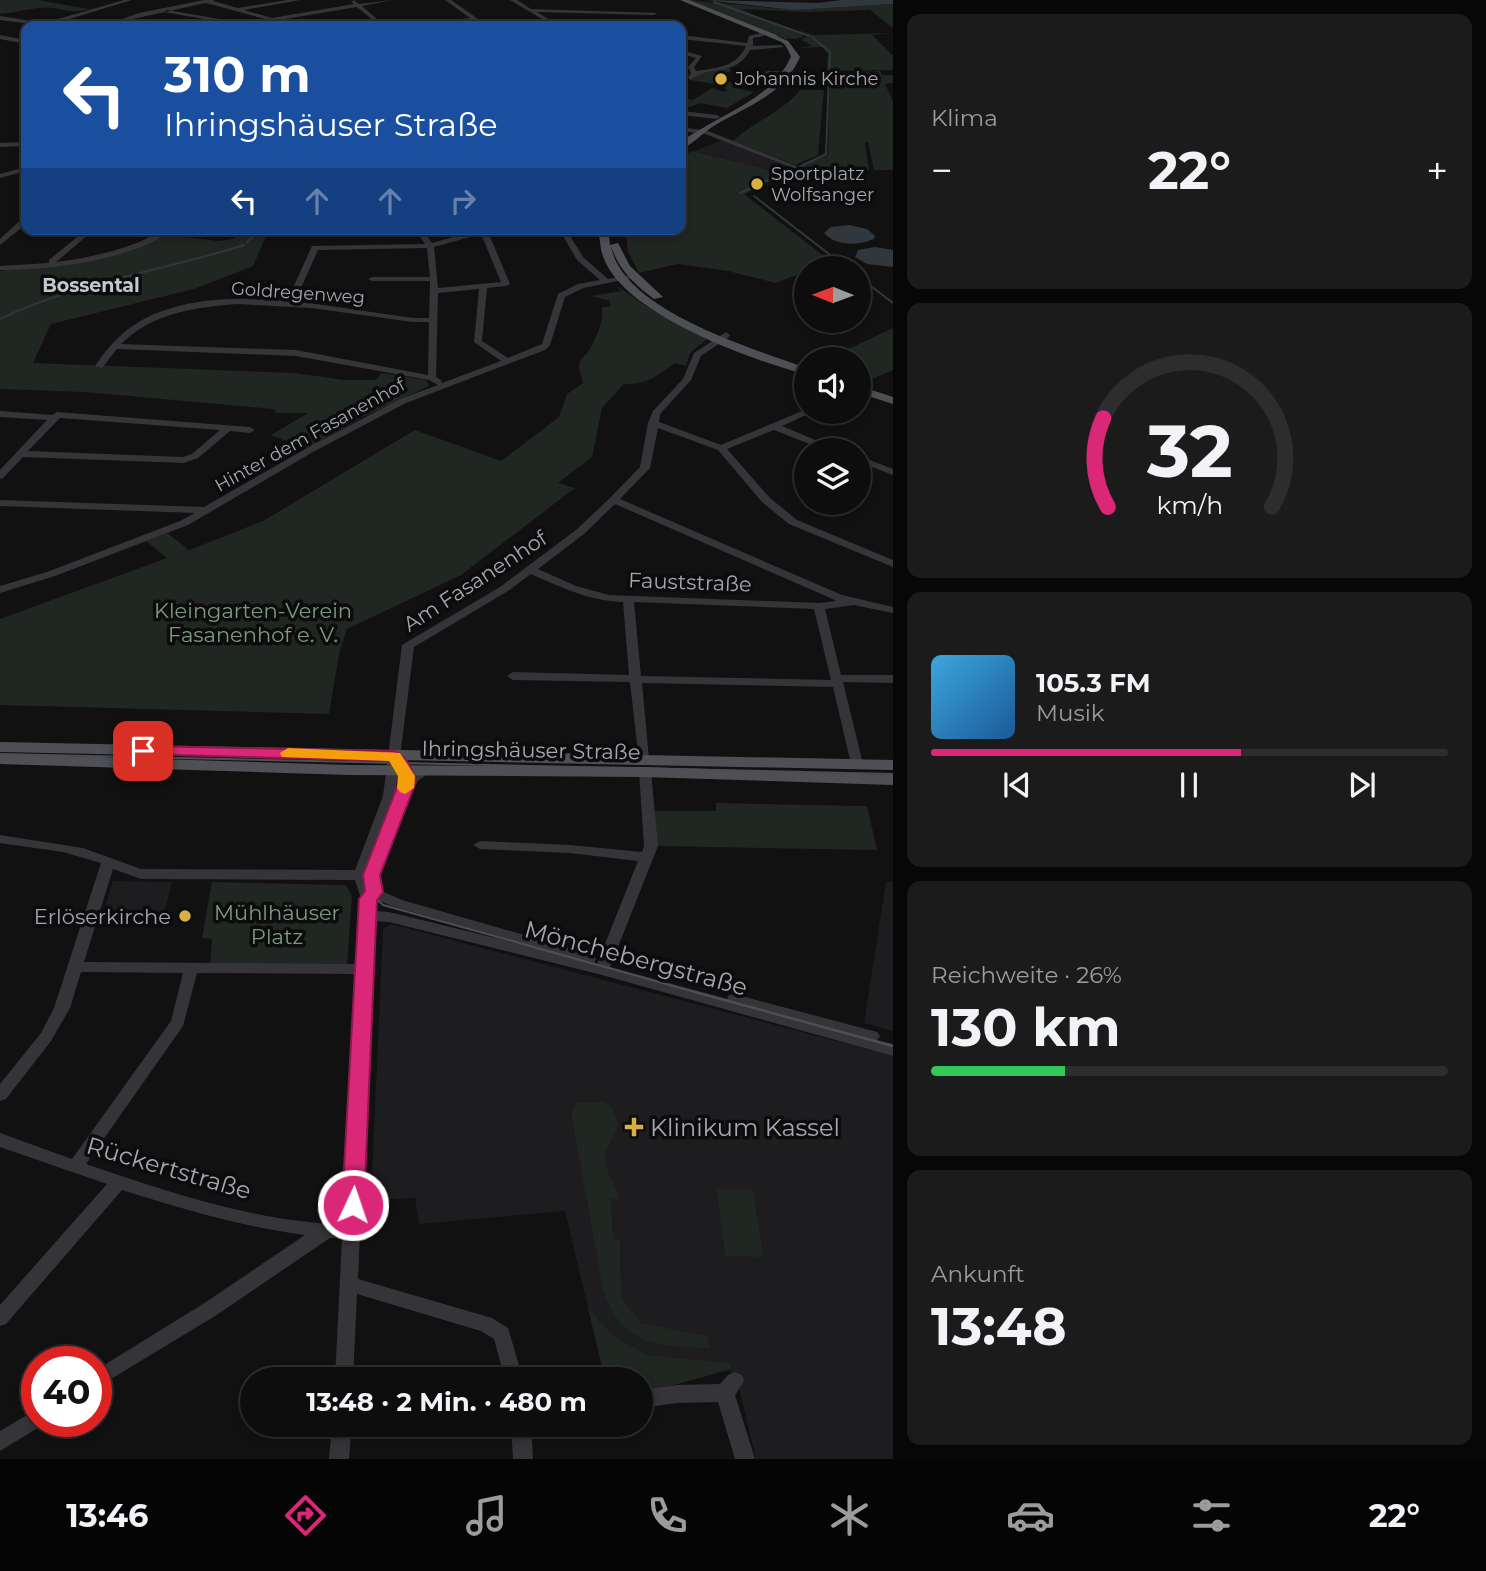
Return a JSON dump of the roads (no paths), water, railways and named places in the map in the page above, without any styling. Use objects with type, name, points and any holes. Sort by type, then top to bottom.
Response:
[{"type":"main road","points":[[683,0],[780,44],[789,54],[784,74],[767,94],[690,130]]},
{"type":"main road","points":[[690,130],[748,100],[784,74]]},
{"type":"main road","points":[[604,235],[607,254],[620,279],[650,304],[794,366]]},
{"type":"main road","points":[[614,235],[617,252],[634,277],[669,305],[722,336],[794,361]]},
{"type":"main road","points":[[871,393],[893,401]]},
{"type":"main road","name":"Ihringshäuser Straße","points":[[0,747],[400,770],[893,765]]},
{"type":"main road","name":"Ihringshäuser Straße","points":[[0,760],[400,770],[644,766],[893,780]]},
{"type":"street","points":[[57,21],[124,0]]},
{"type":"street","points":[[119,21],[206,0]]},
{"type":"street","points":[[117,21],[144,11],[206,0],[278,21]]},
{"type":"street","points":[[236,10],[297,0]]},
{"type":"street","points":[[350,0],[377,21]]},
{"type":"street","points":[[261,21],[390,0]]},
{"type":"street","points":[[448,0],[478,21]]},
{"type":"street","points":[[513,0],[548,21]]},
{"type":"street","points":[[156,10],[226,21]]},
{"type":"street","points":[[528,10],[652,11],[657,20]]},
{"type":"street","points":[[50,14],[69,17]]},
{"type":"street","points":[[0,18],[21,22]]},
{"type":"street","points":[[452,21],[475,19]]},
{"type":"street","points":[[122,20],[128,21]]},
{"type":"street","points":[[3,38],[18,34]]},
{"type":"street","points":[[686,76],[732,65],[749,50],[751,37],[762,35]]},
{"type":"street","points":[[3,38],[21,41]]},
{"type":"street","points":[[686,38],[749,50],[780,44]]},
{"type":"street","points":[[749,50],[759,57]]},
{"type":"street","points":[[686,52],[701,57],[691,67],[692,75]]},
{"type":"street","points":[[753,78],[765,73],[807,74]]},
{"type":"street","points":[[686,80],[692,75]]},
{"type":"street","points":[[686,114],[717,117]]},
{"type":"street","points":[[690,130],[803,170]]},
{"type":"street","points":[[0,145],[21,144]]},
{"type":"street","points":[[0,176],[21,170]]},
{"type":"street","points":[[0,243],[21,224]]},
{"type":"street","points":[[49,264],[85,235]]},
{"type":"street","points":[[0,268],[49,264],[118,251],[160,235]]},
{"type":"street","points":[[422,235],[430,246],[434,279],[432,378]]},
{"type":"street","points":[[290,304],[315,248],[430,246],[469,235]]},
{"type":"street","points":[[433,291],[502,286],[506,282],[489,235]]},
{"type":"street","points":[[566,235],[580,258],[605,281]]},
{"type":"street","name":"Hinter dem Fasanenhof","points":[[0,590],[51,574],[171,528],[364,420],[441,384],[546,345],[562,296],[575,288],[634,277]]},
{"type":"street","points":[[372,279],[434,279]]},
{"type":"street","points":[[483,287],[484,297],[477,327],[478,342],[506,360]]},
{"type":"street","name":"Goldregenweg","points":[[99,366],[114,346],[140,325],[186,308],[229,302],[290,304],[413,320],[433,320]]},
{"type":"street","name":"Am Fasanenhof","points":[[400,770],[408,645],[488,600],[531,570],[580,532],[614,500],[645,468],[653,423],[662,405],[687,380],[697,355],[722,336]]},
{"type":"street","points":[[114,346],[296,354],[432,378],[441,384]]},
{"type":"street","points":[[0,414],[176,422],[250,430]]},
{"type":"street","points":[[0,476],[56,416]]},
{"type":"street","points":[[721,448],[794,418]]},
{"type":"street","points":[[653,423],[721,448],[778,512],[793,522],[893,564]]},
{"type":"street","points":[[775,427],[803,438]]},
{"type":"street","points":[[22,454],[184,460],[195,456],[226,429]]},
{"type":"street","points":[[871,464],[893,472]]},
{"type":"street","points":[[614,500],[852,602],[893,610]]},
{"type":"street","points":[[0,503],[206,510]]},
{"type":"street","name":"Fauststraße","points":[[531,570],[593,595],[628,600],[819,606],[852,602]]},
{"type":"street","points":[[604,967],[651,846],[628,600]]},
{"type":"street","points":[[819,606],[857,764]]},
{"type":"street","points":[[513,676],[836,681],[893,679]]},
{"type":"street","points":[[345,1367],[369,902],[366,875],[400,770]]},
{"type":"street","points":[[0,839],[81,851],[141,874],[366,875]]},
{"type":"street","points":[[480,845],[570,849],[647,857]]},
{"type":"street","points":[[0,1095],[52,1027],[62,1008],[108,862]]},
{"type":"street","name":"Mönchebergstraße","points":[[369,902],[389,917],[604,967],[893,1042]]},
{"type":"street","name":"Mönchebergstraße","points":[[369,902],[397,903],[604,967],[893,1050]]},
{"type":"street","points":[[75,967],[191,970],[365,969]]},
{"type":"street","points":[[75,1167],[178,1022],[191,970]]},
{"type":"street","name":"Rückertstraße","points":[[0,1140],[75,1167],[230,1213],[283,1226],[352,1231]]},
{"type":"street","points":[[0,1318],[120,1181]]},
{"type":"street","points":[[112,1370],[328,1231]]},
{"type":"street","points":[[350,1284],[485,1324],[502,1334],[511,1367]]},
{"type":"street","points":[[653,1397],[730,1387],[745,1459]]},
{"type":"street","points":[[0,1442],[21,1428]]},
{"type":"street","points":[[340,1459],[341,1437]]},
{"type":"street","points":[[522,1437],[523,1459]]},
{"type":"waterway","points":[[714,2],[809,36]]},
{"type":"waterway","points":[[812,37],[830,52],[829,72]]},
{"type":"waterway","points":[[799,167],[826,154],[829,74]]},
{"type":"waterway","points":[[740,193],[791,169]]},
{"type":"waterway","points":[[754,196],[832,256]]},
{"type":"waterway","points":[[247,242],[255,235]]},
{"type":"waterway","points":[[0,319],[59,295],[244,245]]},
{"type":"waterway","points":[[872,287],[893,303]]},
{"type":"tram line","points":[[686,0],[776,36],[788,46],[792,57],[772,86],[758,97],[686,139]]},
{"type":"tram line","points":[[607,235],[611,256],[623,277],[643,295],[697,327],[794,365]]},
{"type":"tram line","points":[[871,394],[893,402]]},
{"type":"tram line","points":[[0,754],[893,774]]},
{"type":"tram line","points":[[424,767],[412,772],[402,782],[369,864],[367,887],[383,905],[702,994]]},
{"type":"tram line","points":[[695,992],[893,1046]]},
{"type":"place","name":"Johannis Kirche","points":[[721,79]]},
{"type":"place","name":"Sportplatz Wolfsanger","points":[[757,184]]},
{"type":"place","name":"Erlöserkirche","points":[[185,916]]},
{"type":"place","name":"Klinikum Kassel","points":[[634,1127]]},
{"type":"district","name":"Bossental","points":[[91,285]]},
{"type":"park label","name":"Kleingarten-Verein Fasanenhof e. V.","points":[[253,622]]},
{"type":"park label","name":"Mühlhäuser Platz","points":[[277,924]]}]
